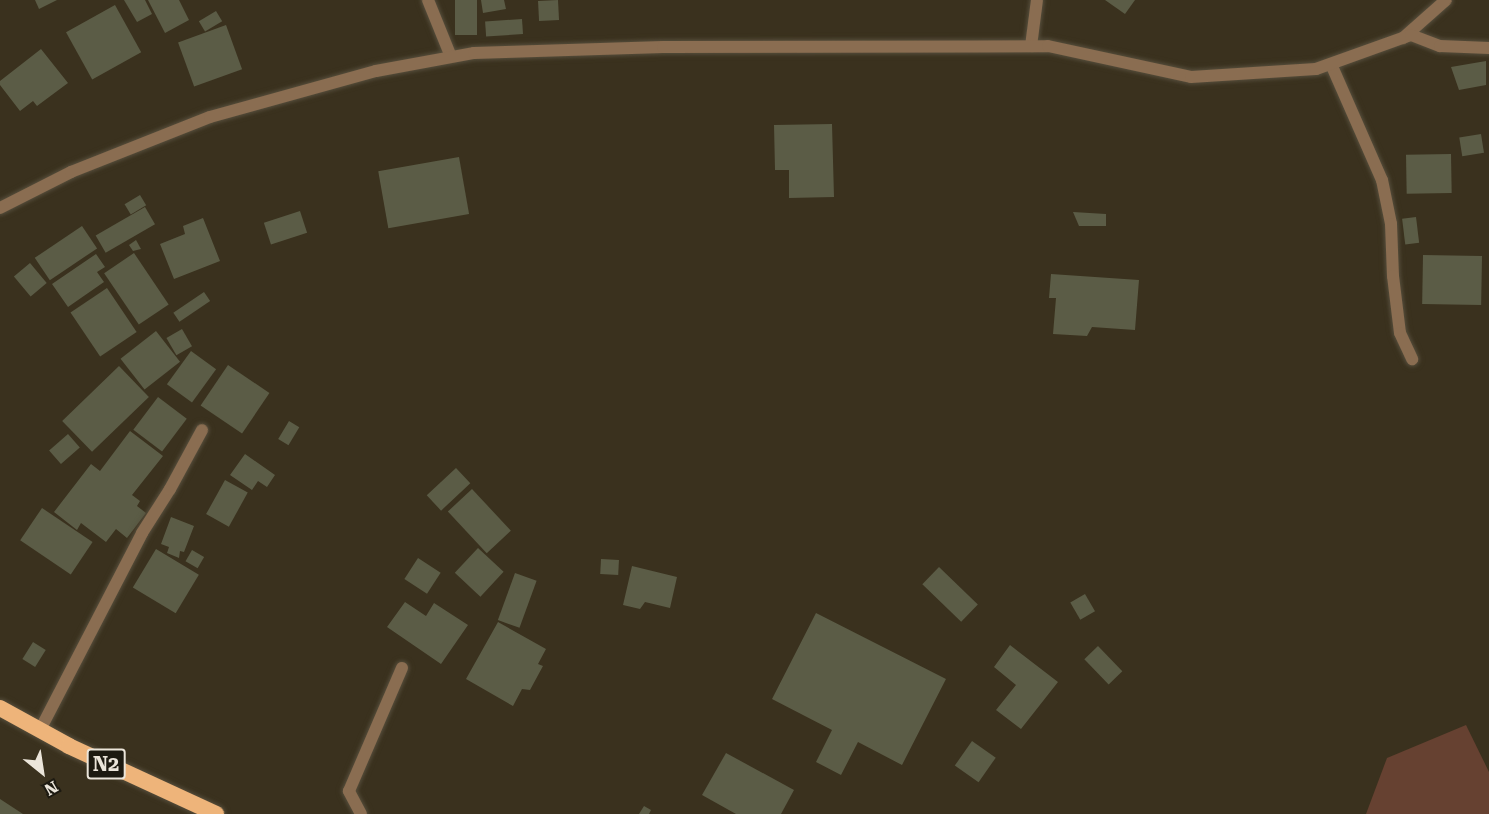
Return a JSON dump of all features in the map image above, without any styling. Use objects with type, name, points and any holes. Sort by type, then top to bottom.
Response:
[{"type":"highway","name":"N2","points":[[0,708],[151,786],[216,814]]},
{"type":"street","points":[[428,0],[451,57]]},
{"type":"street","points":[[1031,46],[1037,0]]},
{"type":"street","points":[[1400,40],[1446,0]]},
{"type":"street","points":[[0,208],[71,172],[210,117],[376,70],[474,53],[663,47],[1048,46],[1191,78],[1316,69],[1411,35],[1440,46],[1489,48]]},
{"type":"street","points":[[1331,64],[1382,180],[1391,224],[1393,276],[1400,333],[1412,359]]},
{"type":"street","points":[[40,730],[142,533],[170,489],[202,430]]},
{"type":"street","points":[[361,814],[349,791],[402,668]]},
{"type":"shaded area","points":[[1466,725],[1489,772],[1489,814],[1366,814],[1387,758]]},
{"type":"building","points":[[35,0],[57,0],[39,9]]},
{"type":"building","points":[[124,0],[145,0],[152,14],[137,22]]},
{"type":"building","points":[[148,0],[179,0],[189,20],[165,33]]},
{"type":"building","points":[[455,0],[477,0],[477,35],[455,35]]},
{"type":"building","points":[[481,0],[504,0],[506,9],[483,13]]},
{"type":"building","points":[[558,0],[559,20],[539,21],[538,1]]},
{"type":"building","points":[[1105,0],[1135,0],[1125,14]]},
{"type":"building","points":[[115,5],[141,52],[92,79],[66,32]]},
{"type":"building","points":[[216,11],[222,21],[205,32],[199,21]]},
{"type":"building","points":[[522,19],[523,34],[486,37],[485,22]]},
{"type":"building","points":[[226,25],[242,69],[194,87],[178,42]]},
{"type":"building","points":[[41,49],[68,83],[37,106],[33,101],[20,111],[0,85],[0,81]]},
{"type":"building","points":[[1486,61],[1486,85],[1459,90],[1451,67]]},
{"type":"building","points":[[832,124],[834,197],[789,198],[789,170],[775,170],[774,125]]},
{"type":"building","points":[[1481,134],[1484,153],[1462,156],[1459,137]]},
{"type":"building","points":[[1451,154],[1452,193],[1407,194],[1406,155]]},
{"type":"building","points":[[459,157],[469,214],[388,228],[378,171]]},
{"type":"building","points":[[140,195],[146,205],[131,215],[125,204]]},
{"type":"building","points":[[145,207],[155,224],[106,253],[96,236]]},
{"type":"building","points":[[300,211],[307,233],[271,245],[264,223]]},
{"type":"building","points":[[1073,212],[1106,214],[1106,226],[1079,226]]},
{"type":"building","points":[[1416,217],[1419,243],[1405,245],[1402,219]]},
{"type":"building","points":[[203,218],[220,261],[174,279],[160,244],[185,234],[183,226]]},
{"type":"building","points":[[82,226],[97,248],[50,280],[35,258]]},
{"type":"building","points":[[136,240],[141,249],[133,251],[129,245]]},
{"type":"building","points":[[134,253],[169,304],[139,325],[104,273]]},
{"type":"building","points":[[96,254],[105,267],[97,272],[104,282],[68,307],[52,284]]},
{"type":"building","points":[[1423,255],[1482,256],[1481,305],[1422,304]]},
{"type":"building","points":[[30,263],[47,283],[31,296],[14,276]]},
{"type":"building","points":[[1051,274],[1139,280],[1135,330],[1092,327],[1087,336],[1053,334],[1056,298],[1049,298]]},
{"type":"building","points":[[107,288],[137,332],[100,357],[71,313]]},
{"type":"building","points":[[204,292],[210,301],[179,322],[173,313]]},
{"type":"building","points":[[182,329],[192,346],[176,355],[166,338]]},
{"type":"building","points":[[156,331],[180,362],[145,389],[121,359]]},
{"type":"building","points":[[191,351],[216,369],[192,402],[167,384]]},
{"type":"building","points":[[228,365],[269,393],[242,434],[201,406]]},
{"type":"building","points":[[119,366],[149,397],[92,452],[62,421]]},
{"type":"building","points":[[158,397],[187,419],[162,451],[133,430]]},
{"type":"building","points":[[289,421],[299,427],[288,445],[278,439]]},
{"type":"building","points":[[130,431],[163,456],[132,495],[140,501],[137,506],[146,513],[127,538],[116,529],[106,542],[81,523],[77,530],[54,512],[91,464],[100,471]]},
{"type":"building","points":[[68,434],[80,448],[61,464],[49,450]]},
{"type":"building","points":[[245,454],[275,475],[267,487],[258,481],[252,490],[230,475]]},
{"type":"building","points":[[456,468],[470,483],[441,511],[427,495]]},
{"type":"building","points":[[225,480],[248,493],[229,527],[206,514]]},
{"type":"building","points":[[472,489],[511,531],[487,553],[448,512]]},
{"type":"building","points":[[42,508],[93,542],[71,574],[20,540]]},
{"type":"building","points":[[171,517],[194,526],[184,552],[180,551],[179,558],[167,553],[169,547],[161,544]]},
{"type":"building","points":[[478,548],[504,572],[480,597],[455,573]]},
{"type":"building","points":[[156,549],[199,575],[176,613],[133,588]]},
{"type":"building","points":[[192,550],[204,557],[198,568],[186,561]]},
{"type":"building","points":[[418,558],[441,573],[427,594],[404,579]]},
{"type":"building","points":[[601,559],[619,560],[618,575],[600,574]]},
{"type":"building","points":[[632,566],[677,577],[670,608],[645,602],[640,609],[623,605]]},
{"type":"building","points":[[939,567],[978,605],[961,622],[922,584]]},
{"type":"building","points":[[515,573],[537,581],[520,628],[498,620]]},
{"type":"building","points":[[1085,594],[1095,611],[1080,620],[1070,602]]},
{"type":"building","points":[[405,602],[426,616],[434,603],[468,625],[441,664],[387,627]]},
{"type":"building","points":[[816,613],[946,679],[902,765],[858,742],[841,775],[816,762],[832,730],[772,699]]},
{"type":"building","points":[[498,622],[546,649],[538,664],[543,666],[530,690],[522,689],[513,706],[466,679]]},
{"type":"building","points":[[33,642],[46,650],[35,667],[22,659]]},
{"type":"building","points":[[1010,645],[1058,682],[1021,729],[996,710],[1016,685],[994,667]]},
{"type":"building","points":[[1098,646],[1122,671],[1109,684],[1084,659]]},
{"type":"building","points":[[972,741],[996,758],[979,782],[955,766]]},
{"type":"building","points":[[726,753],[794,790],[781,814],[736,814],[702,795]]},
{"type":"building","points":[[0,799],[23,814],[0,814]]},
{"type":"building","points":[[644,806],[651,810],[649,814],[639,814]]}]
